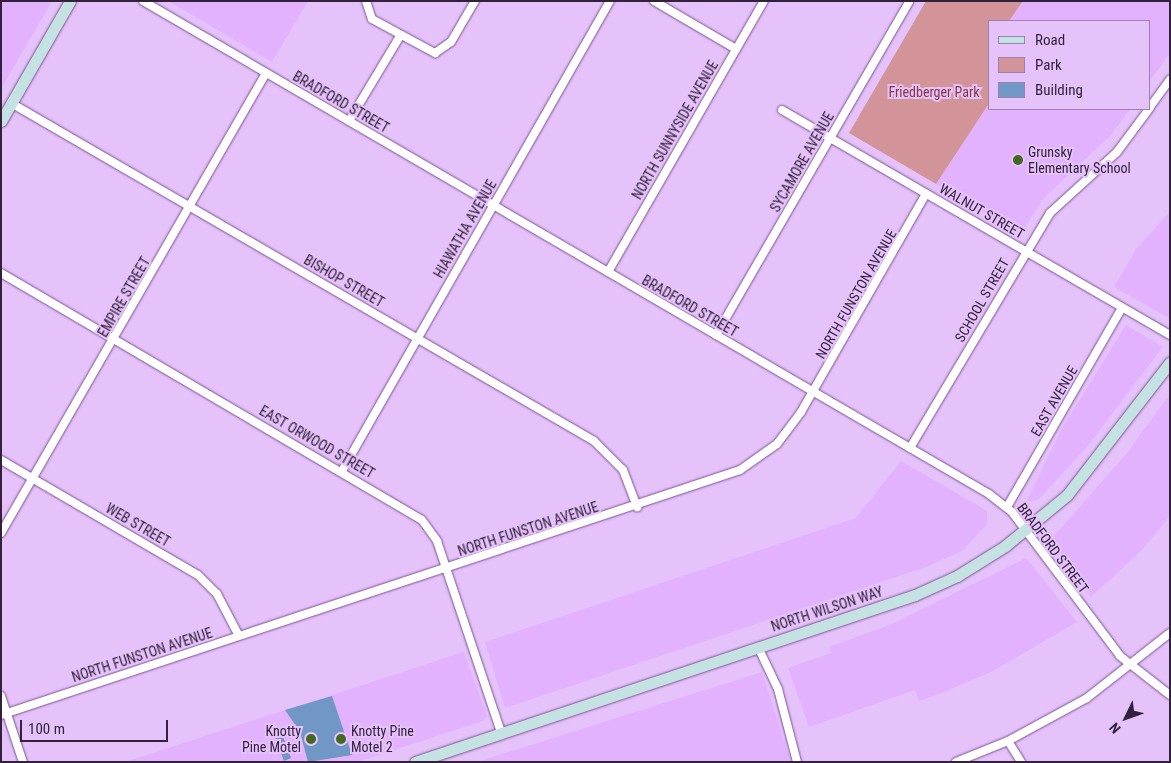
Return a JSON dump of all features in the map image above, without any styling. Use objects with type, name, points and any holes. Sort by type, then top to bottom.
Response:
[{"type":"main road","points":[[1,121],[70,1]]},
{"type":"main road","name":"NORTH WILSON WAY","points":[[415,762],[915,595],[970,568],[1025,531],[1091,468],[1170,362]]},
{"type":"street","name":"BRADFORD STREET","points":[[143,1],[910,448],[1007,507],[1130,666],[1170,695]]},
{"type":"street","points":[[366,1],[372,19],[429,52],[440,52],[451,42],[475,1]]},
{"type":"street","name":"HIAWATHA AVENUE","points":[[342,471],[610,1]]},
{"type":"street","points":[[654,1],[736,49]]},
{"type":"street","name":"NORTH SUNNYSIDE AVENUE","points":[[608,272],[764,1]]},
{"type":"street","name":"SYCAMORE AVENUE","points":[[716,335],[910,1]]},
{"type":"street","points":[[349,121],[400,36]]},
{"type":"street","name":"EMPIRE STREET","points":[[1,533],[266,73]]},
{"type":"street","name":"SCHOOL STREET","points":[[1151,105],[1170,80]]},
{"type":"street","name":"BISHOP STREET","points":[[11,103],[594,441],[623,470],[637,507]]},
{"type":"street","name":"WALNUT STREET","points":[[782,110],[1170,335]]},
{"type":"street","name":"SCHOOL STREET","points":[[910,448],[1026,251],[1057,203],[1117,152],[1148,110]]},
{"type":"street","name":"NORTH FUNSTON AVENUE","points":[[4,714],[719,479],[765,454],[787,432],[813,393],[926,194]]},
{"type":"street","name":"EAST ORWOOD STREET","points":[[1,273],[342,471],[422,520],[437,541],[501,732]]},
{"type":"street","name":"EAST AVENUE","points":[[1007,507],[1122,308]]},
{"type":"street","name":"WEB STREET","points":[[1,460],[198,576],[217,594],[239,636]]},
{"type":"street","points":[[956,762],[1008,741],[1086,698],[1130,666],[1170,633]]},
{"type":"street","points":[[758,647],[778,689],[797,762]]},
{"type":"street","points":[[1,696],[4,714],[23,762]]},
{"type":"street","points":[[1008,741],[1021,762]]},
{"type":"shaded area","points":[[1,1],[52,1],[1,89]]},
{"type":"shaded area","points":[[168,1],[308,1],[272,62]]},
{"type":"shaded area","points":[[1023,1],[1170,1],[1170,53],[1151,80],[1151,20],[1010,20]]},
{"type":"shaded area","name":"Grunsky Elementary School","points":[[988,105],[988,110],[1129,110],[1111,135],[1043,199],[1021,234],[936,184]]},
{"type":"shaded area","points":[[1170,212],[1170,319],[1114,287],[1136,249]]},
{"type":"shaded area","points":[[1126,325],[1163,347],[1086,448],[1038,500],[1027,501],[1061,430]]},
{"type":"shaded area","points":[[1170,394],[1170,516],[1143,549],[1091,597],[1048,543],[1127,453]]},
{"type":"shaded area","points":[[901,461],[987,511],[987,524],[962,551],[926,567],[505,708],[485,642],[856,518]]},
{"type":"shaded area","points":[[1026,558],[1077,622],[991,672],[942,693],[919,701],[915,690],[809,727],[788,668],[831,653],[829,647],[892,624]]},
{"type":"shaded area","points":[[464,652],[487,716],[483,721],[357,762],[125,762]]},
{"type":"shaded area","points":[[762,672],[791,762],[477,762]]},
{"type":"green space","name":"Friedberger Park","points":[[926,1],[1023,1],[1010,20],[988,20],[988,105],[936,184],[849,133]]},
{"type":"building","points":[[332,696],[352,755],[308,762],[300,732],[285,710]]},
{"type":"building","points":[[282,734],[291,758],[284,761],[275,737]]},
{"type":"place","name":"Grunsky Elementary School","points":[[1018,160]]},
{"type":"place","name":"Knotty Pine Motel","points":[[311,739]]},
{"type":"place","name":"Knotty Pine Motel 2","points":[[341,739]]}]
